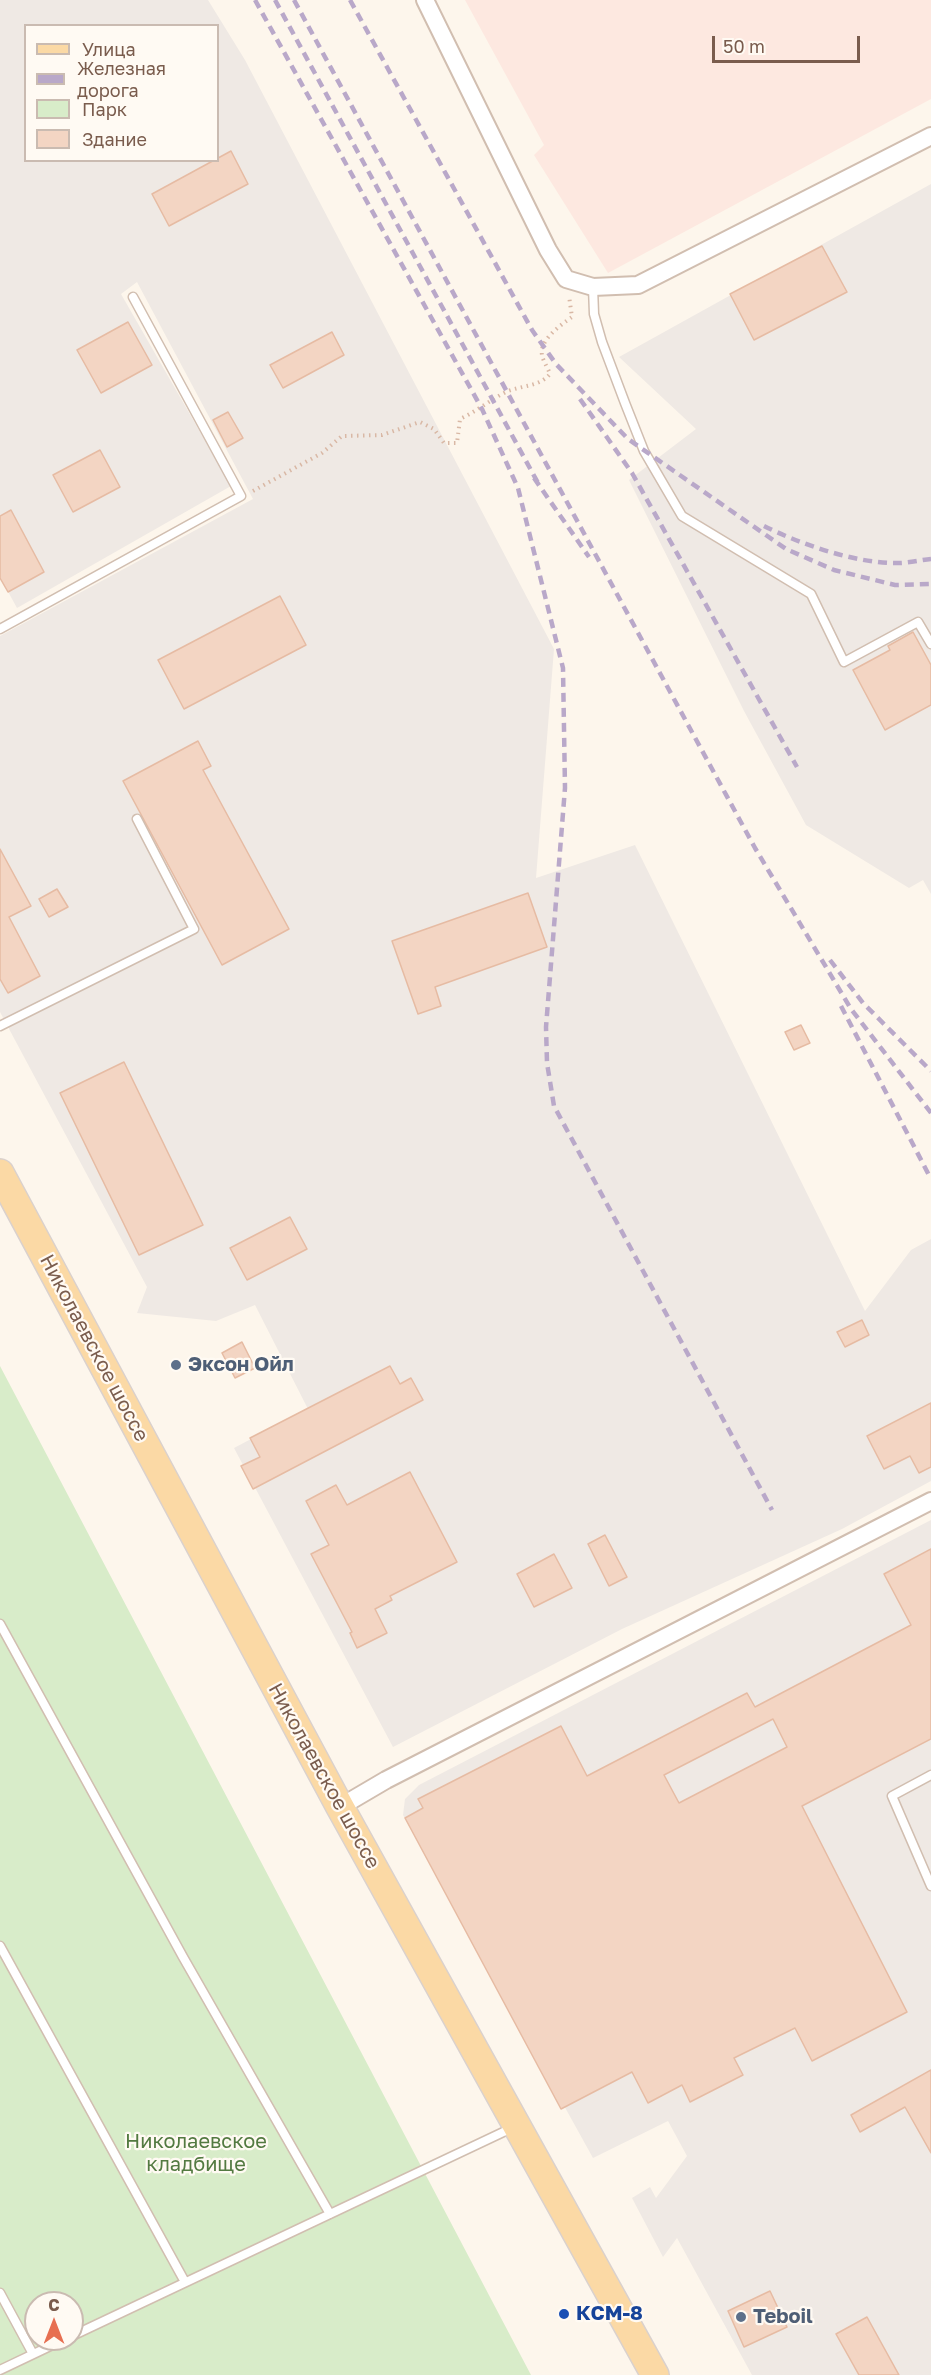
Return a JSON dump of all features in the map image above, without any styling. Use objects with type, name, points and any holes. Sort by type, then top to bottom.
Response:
[{"type":"main road","name":"Николаевское шоссе","points":[[0,1173],[340,1807],[655,2375]]},
{"type":"street","points":[[425,0],[548,250],[566,279],[592,287],[638,285],[931,136]]},
{"type":"street","points":[[340,1807],[406,1769],[931,1501]]},
{"type":"lane","points":[[592,287],[594,314],[625,403],[644,451],[682,516],[811,594],[844,662],[918,622],[931,644]]},
{"type":"lane","points":[[0,629],[241,496],[133,297]]},
{"type":"lane","points":[[0,1026],[194,929],[137,819]]},
{"type":"lane","points":[[0,1624],[183,1957],[330,2214]]},
{"type":"lane","points":[[931,1775],[892,1796],[931,1887]]},
{"type":"lane","points":[[0,1946],[185,2282]]},
{"type":"lane","points":[[84,2330],[517,2126]]},
{"type":"lane","points":[[0,2293],[33,2354]]},
{"type":"lane","points":[[0,2370],[39,2351]]},
{"type":"path","points":[[241,496],[279,479],[322,453],[342,436],[382,435],[420,422],[434,429],[444,443],[457,443],[460,419],[482,409],[506,392],[544,381],[550,374],[541,354],[543,346],[557,328],[572,317],[566,279]]},
{"type":"shaded area","points":[[0,0],[208,0],[245,60],[554,649],[536,878],[635,845],[865,1311],[911,1250],[931,1239],[931,1481],[842,1529],[622,1629],[393,1747],[234,1448],[308,1409],[255,1305],[216,1321],[137,1313],[147,1287],[0,1012],[0,636],[253,499],[137,282],[121,294],[231,486],[17,608],[0,577]]},
{"type":"shaded area","points":[[465,0],[931,0],[931,99],[608,273],[534,155],[544,145]]},
{"type":"shaded area","points":[[931,184],[931,894],[923,880],[909,888],[806,825],[744,711],[629,480],[696,429],[619,357]]},
{"type":"shaded area","points":[[931,1520],[931,2375],[752,2375],[677,2238],[663,2257],[632,2198],[650,2187],[656,2198],[687,2156],[668,2121],[593,2158],[403,1815],[405,1799],[419,1785]]},
{"type":"green space","name":"Николаевское кладбище","points":[[0,1366],[531,2375],[0,2375]]},
{"type":"building","points":[[231,151],[248,184],[169,226],[152,194],[211,162],[219,162],[219,158]]},
{"type":"building","points":[[822,246],[847,292],[754,340],[730,294]]},
{"type":"building","points":[[128,322],[152,365],[101,393],[77,350]]},
{"type":"building","points":[[332,332],[344,355],[283,388],[270,365]]},
{"type":"building","points":[[228,412],[243,438],[227,447],[213,420]]},
{"type":"building","points":[[100,450],[120,487],[73,512],[53,475]]},
{"type":"building","points":[[11,510],[44,572],[8,592],[0,578],[0,516]]},
{"type":"building","points":[[280,596],[306,645],[184,709],[158,660]]},
{"type":"building","points":[[913,632],[931,665],[931,705],[885,730],[853,670],[890,650],[888,646]]},
{"type":"building","points":[[198,741],[211,766],[203,770],[289,929],[222,965],[123,781]]},
{"type":"building","points":[[0,849],[31,906],[9,917],[40,976],[8,993],[0,979]]},
{"type":"building","points":[[57,889],[68,907],[49,917],[39,899]]},
{"type":"building","points":[[528,893],[547,947],[435,987],[441,1006],[418,1014],[392,941]]},
{"type":"building","points":[[801,1025],[810,1043],[794,1050],[785,1032]]},
{"type":"building","points":[[124,1062],[203,1225],[139,1255],[60,1093]]},
{"type":"building","points":[[290,1217],[307,1249],[247,1280],[230,1248]]},
{"type":"building","points":[[862,1320],[869,1335],[845,1347],[837,1332]]},
{"type":"building","points":[[242,1342],[255,1368],[235,1378],[222,1353]]},
{"type":"building","points":[[390,1366],[400,1384],[411,1378],[423,1400],[253,1489],[241,1466],[260,1457],[250,1438]]},
{"type":"building","points":[[931,1403],[931,1467],[919,1473],[910,1456],[884,1469],[867,1436]]},
{"type":"building","points":[[410,1472],[457,1562],[390,1596],[392,1600],[375,1609],[387,1633],[357,1648],[350,1633],[352,1632],[311,1554],[329,1545],[306,1501],[336,1485],[347,1505]]},
{"type":"building","points":[[605,1535],[627,1577],[609,1586],[588,1544]]},
{"type":"building","points":[[931,1549],[931,1739],[802,1806],[907,2012],[812,2061],[795,2028],[734,2058],[743,2075],[690,2102],[682,2085],[648,2103],[632,2072],[561,2109],[405,1818],[423,1808],[418,1799],[561,1726],[587,1776],[747,1693],[755,1707],[911,1625],[884,1574]],"holes":[[[773,1719],[787,1747],[679,1803],[664,1775]]]},
{"type":"building","points":[[554,1554],[572,1588],[534,1607],[517,1574]]},
{"type":"building","points":[[931,2070],[931,2153],[905,2107],[860,2132],[851,2115]]},
{"type":"building","points":[[770,2291],[787,2327],[744,2347],[728,2311]]},
{"type":"building","points":[[867,2317],[899,2375],[859,2375],[836,2334]]},
{"type":"railway","points":[[255,0],[482,409],[518,488],[563,668],[565,788],[546,1027],[547,1063],[554,1106],[772,1510]]},
{"type":"railway","points":[[275,0],[538,483]]},
{"type":"railway","points":[[294,0],[755,848],[851,1009],[931,1113]]},
{"type":"railway","points":[[350,0],[532,330],[556,364],[628,439],[786,549],[834,570],[895,585],[931,584]]},
{"type":"railway","points":[[580,399],[632,473],[797,767]]},
{"type":"railway","points":[[534,478],[589,557]]},
{"type":"railway","points":[[764,526],[811,546],[865,560],[906,563],[931,559]]},
{"type":"railway","points":[[830,960],[863,1003],[931,1071]]},
{"type":"railway","points":[[841,1006],[931,1179]]},
{"type":"place","name":"Эксон Ойл","points":[[176,1365]]},
{"type":"place","name":"КСМ-8","points":[[564,2314]]},
{"type":"place","name":"Teboil","points":[[741,2317]]}]
